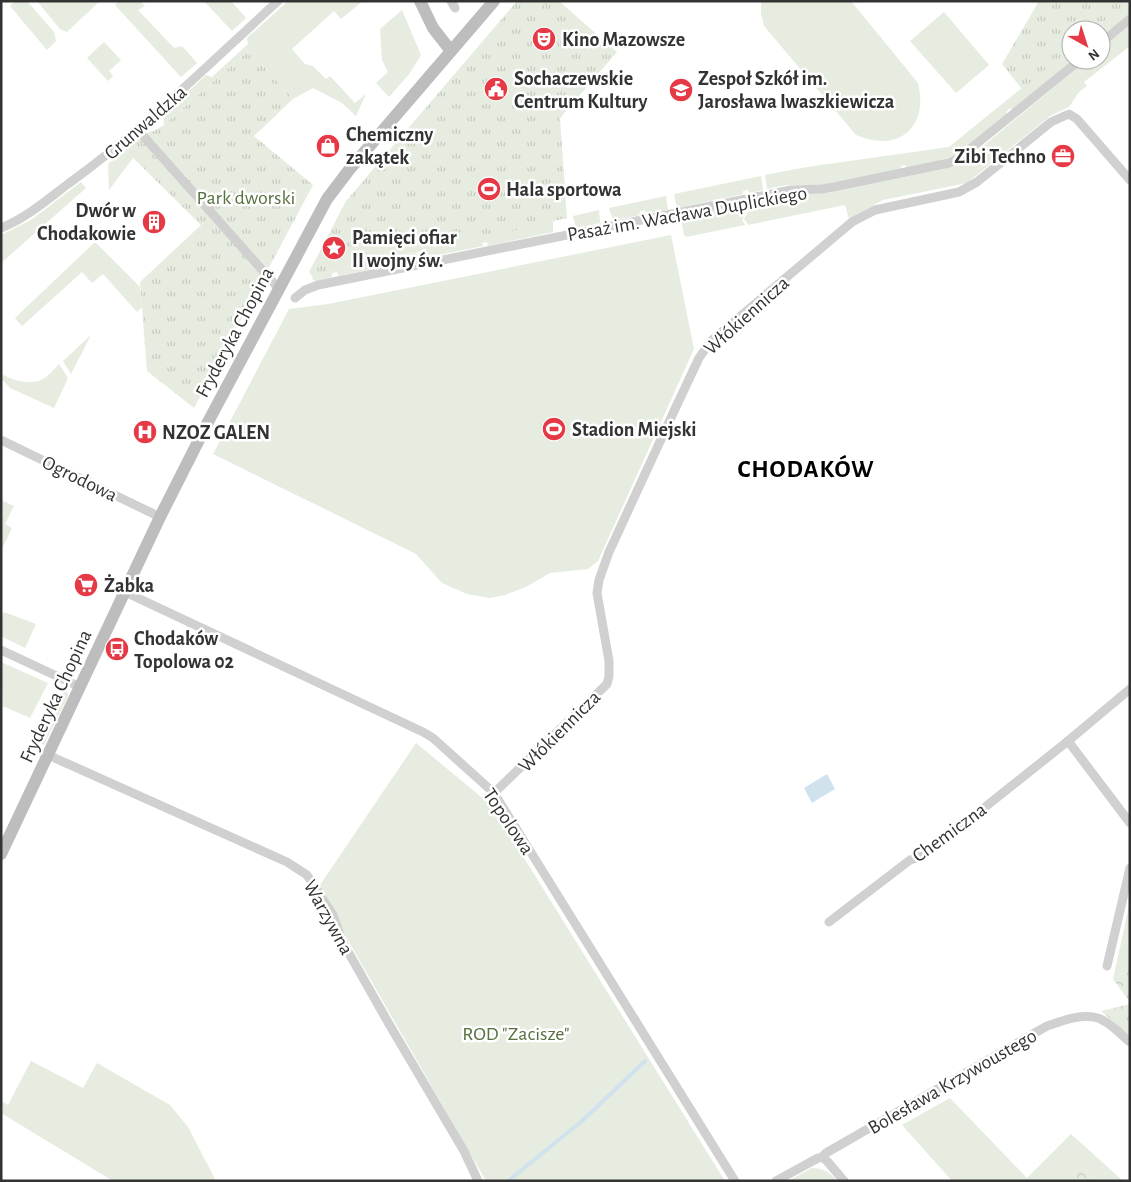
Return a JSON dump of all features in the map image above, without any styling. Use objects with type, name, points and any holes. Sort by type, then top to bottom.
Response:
[{"type":"main road","points":[[420,1],[433,28],[451,51]]},
{"type":"main road","name":"Fryderyka Chopina","points":[[1,854],[124,592],[203,430],[334,188],[494,1]]},
{"type":"street","name":"Grunwaldzka","points":[[1,228],[14,223],[29,213],[92,167],[138,130],[278,1]]},
{"type":"street","points":[[1111,35],[1130,19]]},
{"type":"street","name":"Pasaż im. Wacława Duplickiego","points":[[295,298],[305,290],[318,285],[421,263],[796,189],[834,187],[949,163],[959,158],[1068,70]]},
{"type":"street","name":"Włókiennicza","points":[[494,794],[607,684],[609,661],[597,593],[599,580],[613,543],[691,375],[704,349],[711,341],[852,222],[875,210],[960,192],[976,182],[1051,122],[1064,115],[1069,114],[1077,119],[1130,180]]},
{"type":"street","points":[[138,130],[278,289]]},
{"type":"street","name":"Ogrodowa","points":[[1,440],[160,517]]},
{"type":"street","name":"Topolowa","points":[[124,592],[423,732],[494,794],[736,1181]]},
{"type":"street","points":[[1,650],[80,687]]},
{"type":"street","name":"Chemiczna","points":[[830,922],[910,860],[925,854],[1068,741],[1130,689]]},
{"type":"street","points":[[1068,741],[1130,823]]},
{"type":"street","name":"Warzywna","points":[[48,755],[287,862],[307,875],[333,915],[342,941],[464,1151],[478,1181]]},
{"type":"street","points":[[1107,966],[1130,868]]},
{"type":"street","name":"Bolesława Krzywoustego","points":[[776,1181],[822,1157],[1046,1026],[1070,1018],[1098,1018],[1130,1042]]},
{"type":"street","points":[[822,1157],[844,1181]]},
{"type":"green space","points":[[15,1],[27,1],[54,32],[56,41],[47,50],[10,6]]},
{"type":"green space","points":[[37,1],[100,1],[67,32],[60,29]]},
{"type":"green space","points":[[119,1],[140,1],[145,6],[138,10],[174,48],[182,46],[197,63],[181,77],[115,5]]},
{"type":"green space","points":[[204,1],[231,1],[246,18],[232,31]]},
{"type":"green space","points":[[288,1],[363,1],[341,19],[334,11],[292,49],[305,64],[313,66],[326,79],[330,76],[355,103],[366,94],[356,116],[342,103],[313,88],[293,99],[249,50],[164,125],[163,115],[206,75],[212,77],[248,44],[247,38]]},
{"type":"green space","points":[[517,1],[559,1],[617,52],[560,118],[567,218],[440,248],[369,261],[312,276],[309,272],[346,201]]},
{"type":"green space","points":[[761,1],[851,1],[918,83],[919,113],[907,133],[885,141],[871,140],[856,135],[764,26],[761,14]]},
{"type":"green space","points":[[1039,1],[1125,1],[1125,4],[1105,20],[1061,20],[1061,56],[1022,89],[1002,64]]},
{"type":"green space","points":[[1130,1],[1130,14],[1111,30],[1111,20],[1105,20]]},
{"type":"green space","points":[[402,10],[421,55],[410,73],[389,97],[376,83],[388,72],[382,60],[380,29]]},
{"type":"green space","points":[[944,12],[989,65],[956,93],[910,41]]},
{"type":"green space","points":[[1130,25],[1130,46],[1111,61],[1111,41]]},
{"type":"green space","points":[[104,42],[121,60],[109,71],[113,76],[108,81],[87,58]]},
{"type":"green space","name":"Park dworski","points":[[249,50],[293,99],[254,136],[313,185],[194,408],[147,371],[140,282],[201,225],[125,150],[151,131],[164,125]]},
{"type":"green space","points":[[1061,56],[1062,70],[1013,111],[1010,108],[1006,112],[1008,114],[960,153],[927,164],[907,168],[905,165],[901,166],[901,169],[821,185],[786,185],[767,189],[765,175],[807,167],[949,147]]},
{"type":"green space","points":[[1075,70],[1099,70],[1084,82],[1087,86],[1079,92],[1069,107],[1050,116],[967,183],[883,200],[849,219],[845,205],[748,225],[744,219],[755,200],[786,194],[829,193],[942,169],[954,165],[977,151]]},
{"type":"green space","points":[[125,150],[133,158],[109,190],[108,164]]},
{"type":"green space","points":[[761,176],[763,190],[749,193],[748,190],[743,191],[743,194],[677,208],[674,194]]},
{"type":"green space","points":[[81,182],[86,188],[1,263],[1,235],[31,220]]},
{"type":"green space","points":[[666,196],[668,210],[646,214],[645,210],[640,211],[641,215],[613,220],[609,208]]},
{"type":"green space","points":[[752,201],[742,220],[745,225],[686,237],[684,235],[680,215]]},
{"type":"green space","points":[[599,210],[600,223],[576,228],[573,216]]},
{"type":"green space","points":[[553,221],[553,232],[488,246],[487,242],[482,243],[483,246],[424,258],[422,251]]},
{"type":"green space","points":[[671,235],[694,349],[598,561],[588,569],[550,573],[526,587],[505,595],[490,598],[467,594],[442,583],[416,554],[213,454],[289,309],[328,304]]},
{"type":"green space","points":[[95,242],[140,287],[142,307],[137,312],[103,274],[92,283],[82,272],[22,326],[15,318]]},
{"type":"green space","points":[[416,253],[418,260],[338,276],[337,272],[332,273],[332,277],[316,281],[313,280],[312,276],[369,261]]},
{"type":"green space","points":[[91,335],[71,374],[63,361]]},
{"type":"green space","points":[[59,364],[68,378],[54,408],[10,388],[1,378],[1,374],[21,381],[41,380]]},
{"type":"green space","points":[[1,500],[14,506],[5,524],[12,528],[1,551]]},
{"type":"green space","points":[[4,612],[36,624],[25,648],[1,636],[1,617]]},
{"type":"green space","points":[[1,662],[48,683],[30,718],[3,706]]},
{"type":"green space","points":[[64,690],[67,690],[68,696],[44,745],[38,742]]},
{"type":"green space","name":"ROD \"Zacisze\"","points":[[416,743],[491,805],[725,1181],[486,1181],[318,888]]},
{"type":"green space","points":[[1130,902],[1130,970],[1113,979]]},
{"type":"green space","points":[[1130,970],[1130,1002],[1113,979]]},
{"type":"green space","points":[[1130,1004],[1130,1036],[1101,1011]]},
{"type":"green space","points":[[31,1061],[83,1088],[97,1063],[170,1105],[188,1127],[216,1181],[113,1181],[1,1113],[1,1101],[8,1105]]},
{"type":"green space","points":[[950,1098],[1027,1178],[1071,1134],[1123,1181],[1101,1181],[1075,1164],[1060,1181],[952,1181],[902,1125]]},
{"type":"green space","points":[[1075,1164],[1101,1181],[1060,1181]]},
{"type":"green space","points":[[812,1168],[826,1171],[837,1181],[788,1181]]},
{"type":"water","points":[[827,774],[835,789],[812,803],[804,788]]},
{"type":"waterway","points":[[508,1181],[582,1121],[645,1061]]},
{"type":"place","name":"Kino Mazowsze","points":[[544,39]]},
{"type":"place","name":"Sochaczewskie Centrum Kultury","points":[[496,89]]},
{"type":"place","name":"Zespoł Szkół im. Jarosława Iwaszkiewicza","points":[[681,90]]},
{"type":"place","name":"Chemiczny zakątek","points":[[328,146]]},
{"type":"place","name":"Zibi Techno","points":[[1063,156]]},
{"type":"place","name":"Hala sportowa","points":[[489,189]]},
{"type":"place","name":"Dwór w Chodakowie","points":[[154,222]]},
{"type":"place","name":"Pamięci ofiar II wojny św.","points":[[334,248]]},
{"type":"place","name":"Stadion Miejski","points":[[554,429]]},
{"type":"place","name":"NZOZ GALEN","points":[[145,432]]},
{"type":"place","name":"Żabka","points":[[86,585]]},
{"type":"place","name":"Chodaków Topolowa 02","points":[[117,649]]},
{"type":"district","name":"CHODAKÓW","points":[[806,468]]}]
